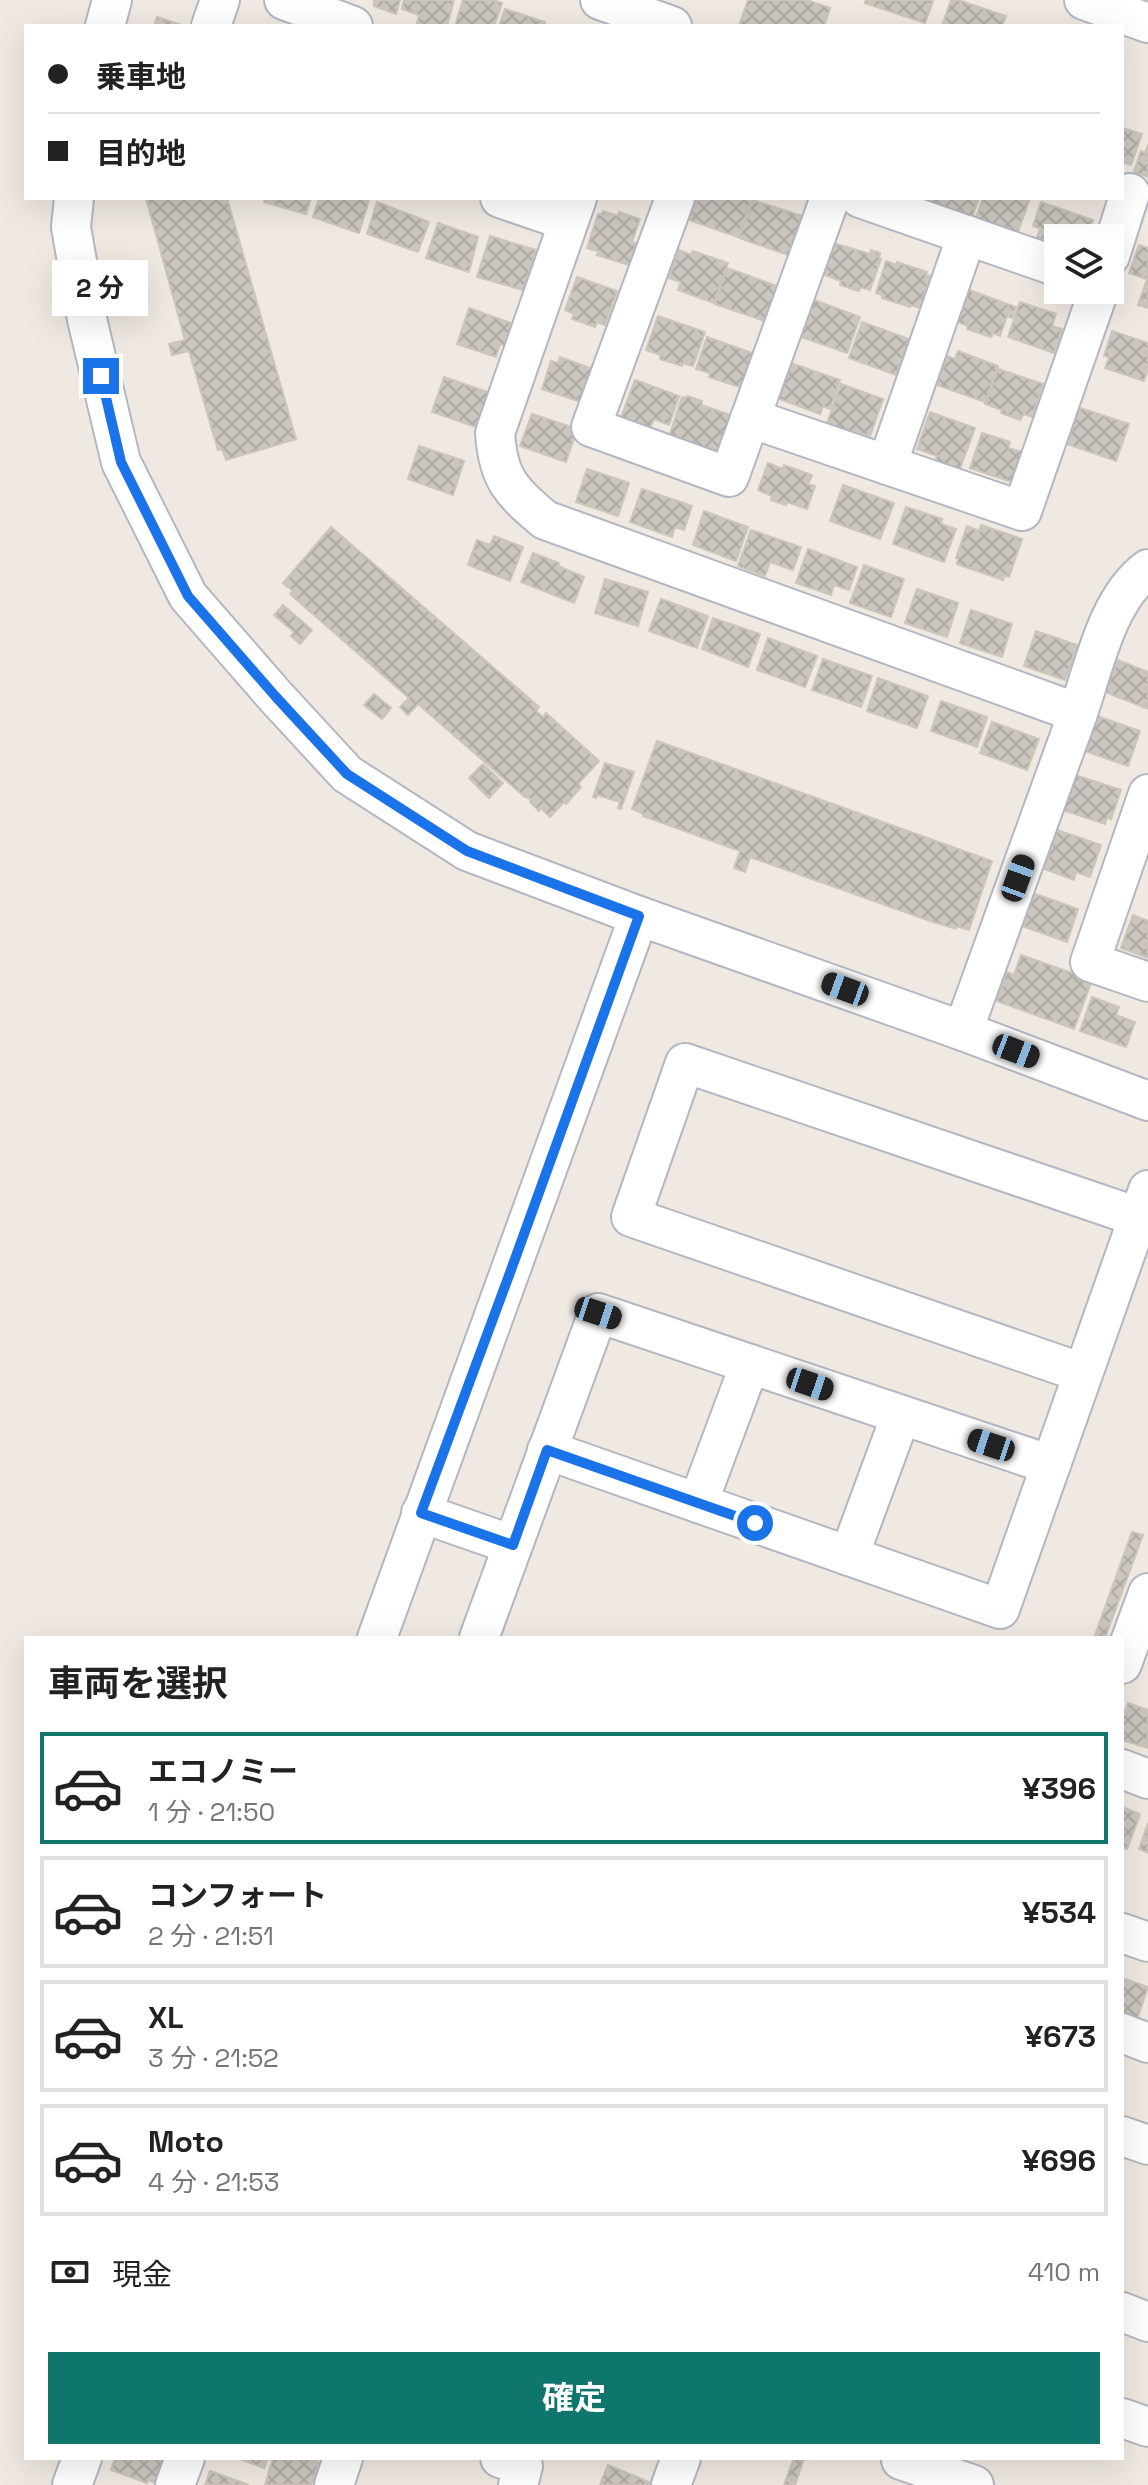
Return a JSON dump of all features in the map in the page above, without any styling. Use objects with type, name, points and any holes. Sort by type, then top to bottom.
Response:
[{"type":"street","points":[[106,24],[112,0]]},
{"type":"street","points":[[212,24],[220,0]]},
{"type":"street","points":[[284,0],[348,24]]},
{"type":"street","points":[[600,0],[666,24]]},
{"type":"street","points":[[1084,0],[1148,23]]},
{"type":"street","points":[[1122,224],[1133,194]]},
{"type":"street","points":[[74,200],[71,227],[87,319],[121,462],[188,596],[347,774],[467,851],[1148,1101]]},
{"type":"street","points":[[512,200],[572,210],[495,433],[496,457],[513,493],[545,520],[1078,713]]},
{"type":"street","points":[[674,200],[591,427],[729,477],[829,200]]},
{"type":"street","points":[[866,200],[1044,262]]},
{"type":"street","points":[[887,465],[967,235]]},
{"type":"street","points":[[750,418],[1022,511],[1094,304]]},
{"type":"street","points":[[963,1031],[1121,596],[1148,569]]},
{"type":"street","points":[[1148,794],[1090,962],[1148,982]]},
{"type":"street","points":[[378,1636],[639,916]]},
{"type":"street","points":[[547,1450],[1000,1609],[1143,1204],[685,1063],[631,1217],[1083,1373]]},
{"type":"street","points":[[480,1636],[598,1313],[1051,1465]]},
{"type":"street","points":[[698,1503],[750,1364]]},
{"type":"street","points":[[849,1556],[901,1415]]},
{"type":"street","points":[[421,1513],[513,1545]]},
{"type":"street","points":[[1124,1659],[1147,1600]]},
{"type":"street","points":[[1124,1770],[1148,1779]]},
{"type":"street","points":[[1124,1934],[1148,1942]]},
{"type":"street","points":[[1124,2034],[1148,2043]]},
{"type":"street","points":[[1124,2137],[1148,2145]]},
{"type":"street","points":[[1124,2313],[1148,2322]]},
{"type":"street","points":[[1124,2419],[1148,2427]]},
{"type":"street","points":[[72,2485],[81,2460]]},
{"type":"street","points":[[175,2485],[184,2460]]},
{"type":"street","points":[[334,2485],[342,2460]]},
{"type":"street","points":[[506,2460],[523,2466],[518,2485]]},
{"type":"street","points":[[671,2485],[680,2460]]},
{"type":"street","points":[[899,2468],[974,2485]]},
{"type":"building","points":[[374,0],[400,0],[396,14],[374,6]]},
{"type":"building","points":[[404,0],[454,0],[448,24],[417,23],[419,15],[402,9]]},
{"type":"building","points":[[463,0],[502,3],[495,24],[456,24]]},
{"type":"building","points":[[748,0],[806,0],[830,8],[825,24],[740,24]]},
{"type":"building","points":[[866,0],[933,1],[925,23],[865,3]]},
{"type":"building","points":[[951,0],[1006,16],[1003,24],[943,24]]},
{"type":"building","points":[[505,9],[545,22],[544,24],[500,24]]},
{"type":"building","points":[[157,17],[179,24],[155,24]]},
{"type":"building","points":[[1124,129],[1142,134],[1131,165],[1124,163]]},
{"type":"building","points":[[1148,144],[1148,177],[1134,172],[1141,151],[1145,153]]},
{"type":"building","points":[[147,200],[228,200],[296,439],[226,460],[222,449],[218,450],[189,351],[172,355],[169,344],[185,340]]},
{"type":"building","points":[[264,200],[310,200],[306,214]]},
{"type":"building","points":[[318,200],[369,200],[359,233],[313,217]]},
{"type":"building","points":[[696,200],[751,201],[738,237],[689,220]]},
{"type":"building","points":[[753,200],[802,216],[788,255],[739,238]]},
{"type":"building","points":[[930,200],[978,200],[971,220],[928,205]]},
{"type":"building","points":[[982,200],[1029,200],[1018,232],[976,218]]},
{"type":"building","points":[[377,202],[429,222],[418,252],[367,234]]},
{"type":"building","points":[[1041,202],[1093,220],[1092,224],[1044,224],[1044,243],[1036,240],[1040,229],[1033,226]]},
{"type":"building","points":[[603,211],[618,216],[619,212],[640,219],[632,242],[636,243],[629,265],[597,255],[598,251],[587,248],[598,214],[601,215]]},
{"type":"building","points":[[438,223],[478,237],[469,272],[426,258]]},
{"type":"building","points":[[490,236],[536,250],[523,290],[477,277]]},
{"type":"building","points":[[833,243],[870,254],[871,250],[880,253],[881,259],[870,290],[860,287],[859,291],[840,285],[841,281],[822,274]]},
{"type":"building","points":[[1139,245],[1148,248],[1148,308],[1138,305],[1147,279],[1129,273]]},
{"type":"building","points":[[679,250],[691,255],[693,251],[728,263],[714,303],[678,290],[681,282],[669,278]]},
{"type":"building","points":[[886,261],[927,272],[926,275],[930,276],[920,308],[882,298],[883,295],[876,293]]},
{"type":"building","points":[[727,268],[777,286],[765,321],[715,304]]},
{"type":"building","points":[[577,277],[617,291],[605,325],[597,322],[595,327],[572,319],[574,314],[565,310]]},
{"type":"building","points":[[969,290],[1016,307],[1012,318],[1007,316],[1000,336],[993,333],[991,337],[967,329],[968,326],[958,322]]},
{"type":"building","points":[[814,300],[860,317],[847,353],[801,337]]},
{"type":"building","points":[[1020,302],[1056,314],[1052,326],[1062,329],[1054,353],[1008,337]]},
{"type":"building","points":[[469,308],[516,325],[508,347],[500,344],[496,357],[457,344]]},
{"type":"building","points":[[658,316],[705,332],[693,366],[660,359],[661,355],[646,350]]},
{"type":"building","points":[[862,322],[909,339],[896,375],[849,358]]},
{"type":"building","points":[[1112,331],[1148,343],[1148,368],[1144,381],[1105,368],[1109,357],[1104,356]]},
{"type":"building","points":[[707,337],[755,354],[743,388],[709,377],[710,373],[696,369]]},
{"type":"building","points":[[958,351],[998,366],[985,402],[937,385],[947,356],[955,359]]},
{"type":"building","points":[[560,357],[598,371],[587,404],[542,389],[551,361],[558,363]]},
{"type":"building","points":[[791,363],[840,380],[830,409],[823,406],[820,414],[779,399]]},
{"type":"building","points":[[998,369],[1043,384],[1032,417],[1024,414],[1020,420],[985,404]]},
{"type":"building","points":[[444,377],[488,392],[476,427],[432,412]]},
{"type":"building","points":[[635,380],[679,396],[669,425],[654,419],[650,428],[621,418]]},
{"type":"building","points":[[841,384],[883,399],[870,436],[861,433],[858,441],[825,429]]},
{"type":"building","points":[[682,397],[702,401],[701,405],[731,415],[717,452],[669,437]]},
{"type":"building","points":[[1080,408],[1129,424],[1116,461],[1067,444]]},
{"type":"building","points":[[930,412],[975,428],[959,471],[935,462],[937,456],[917,449]]},
{"type":"building","points":[[532,414],[577,429],[566,462],[520,446]]},
{"type":"building","points":[[982,433],[1010,442],[1008,448],[1022,452],[1012,482],[970,468]]},
{"type":"building","points":[[419,446],[464,461],[453,495],[408,479]]},
{"type":"building","points":[[768,463],[812,475],[808,484],[815,486],[807,509],[771,500],[772,496],[758,490]]},
{"type":"building","points":[[587,469],[629,483],[618,516],[576,502]]},
{"type":"building","points":[[843,485],[894,503],[880,539],[830,521]]},
{"type":"building","points":[[642,489],[692,506],[684,530],[675,527],[672,537],[630,522]]},
{"type":"building","points":[[906,507],[942,519],[941,524],[956,529],[944,562],[893,544]]},
{"type":"building","points":[[704,511],[748,527],[736,561],[693,545]]},
{"type":"building","points":[[981,525],[1022,539],[1009,577],[1005,575],[1003,580],[957,564],[956,558],[967,526],[979,531]]},
{"type":"building","points":[[331,527],[539,707],[536,711],[543,717],[546,713],[599,761],[578,784],[581,787],[550,817],[541,808],[539,811],[530,802],[531,799],[418,704],[408,715],[400,707],[409,698],[290,594],[293,591],[283,583]]},
{"type":"building","points":[[751,530],[801,547],[793,570],[770,562],[765,576],[738,566]]},
{"type":"building","points":[[494,536],[523,547],[510,581],[468,565],[477,540],[490,545]]},
{"type":"building","points":[[808,549],[857,567],[849,590],[834,585],[831,595],[796,583]]},
{"type":"building","points":[[533,553],[584,577],[574,603],[521,582]]},
{"type":"building","points":[[864,565],[904,579],[891,617],[850,603]]},
{"type":"building","points":[[605,579],[648,592],[638,626],[595,613]]},
{"type":"building","points":[[917,589],[958,603],[947,637],[905,623]]},
{"type":"building","points":[[661,599],[708,616],[697,648],[649,631]]},
{"type":"building","points":[[283,605],[312,630],[300,644],[291,636],[294,632],[274,615]]},
{"type":"building","points":[[971,610],[1012,624],[1002,657],[960,643]]},
{"type":"building","points":[[713,618],[760,634],[748,667],[702,649]]},
{"type":"building","points":[[1036,631],[1077,645],[1065,680],[1024,666]]},
{"type":"building","points":[[768,638],[817,656],[805,687],[757,670]]},
{"type":"building","points":[[823,659],[872,676],[861,707],[812,690]]},
{"type":"building","points":[[1118,660],[1148,672],[1148,709],[1105,692]]},
{"type":"building","points":[[878,678],[928,696],[917,728],[867,711]]},
{"type":"building","points":[[374,694],[391,708],[382,719],[364,705]]},
{"type":"building","points":[[941,701],[987,717],[977,747],[931,731]]},
{"type":"building","points":[[1097,716],[1140,731],[1128,766],[1085,751]]},
{"type":"building","points":[[992,722],[1039,739],[1027,770],[980,753]]},
{"type":"building","points":[[657,741],[992,861],[969,930],[933,922],[750,857],[745,872],[734,868],[740,851],[643,816],[632,809]]},
{"type":"building","points":[[605,763],[634,772],[621,809],[618,808],[620,802],[597,795],[593,797]]},
{"type":"building","points":[[483,764],[503,783],[489,798],[469,778]]},
{"type":"building","points":[[1075,775],[1121,790],[1111,819],[1107,817],[1105,824],[1063,810]]},
{"type":"building","points":[[1057,830],[1101,845],[1090,877],[1076,872],[1074,880],[1044,869]]},
{"type":"building","points":[[1033,893],[1078,909],[1067,942],[1022,926]]},
{"type":"building","points":[[1133,915],[1148,921],[1148,958],[1121,948]]},
{"type":"building","points":[[1021,955],[1092,980],[1074,1029],[997,1001],[1007,972],[1014,975]]},
{"type":"building","points":[[1092,997],[1119,1007],[1116,1015],[1135,1022],[1126,1047],[1080,1031]]},
{"type":"building","points":[[1132,1532],[1143,1535],[1106,1636],[1095,1636]]},
{"type":"building","points":[[1128,1703],[1148,1710],[1147,1748],[1124,1741],[1124,1714]]},
{"type":"building","points":[[1124,1808],[1140,1814],[1127,1849],[1124,1848]]},
{"type":"building","points":[[1148,1823],[1148,1853],[1139,1849]]},
{"type":"building","points":[[1124,1979],[1148,1987],[1136,2022],[1124,2018]]},
{"type":"building","points":[[114,2460],[165,2460],[158,2484],[111,2470]]},
{"type":"building","points":[[242,2460],[267,2460],[264,2468]]},
{"type":"building","points":[[272,2460],[319,2462],[311,2485],[265,2485]]},
{"type":"building","points":[[793,2460],[803,2460],[795,2485],[784,2485]]},
{"type":"building","points":[[608,2465],[656,2485],[600,2485]]},
{"type":"building","points":[[210,2471],[249,2485],[205,2485]]},
{"type":"route","points":[[101,376],[121,462],[188,596],[347,774],[467,851],[639,916],[421,1513],[513,1545],[547,1450],[755,1523]]}]
